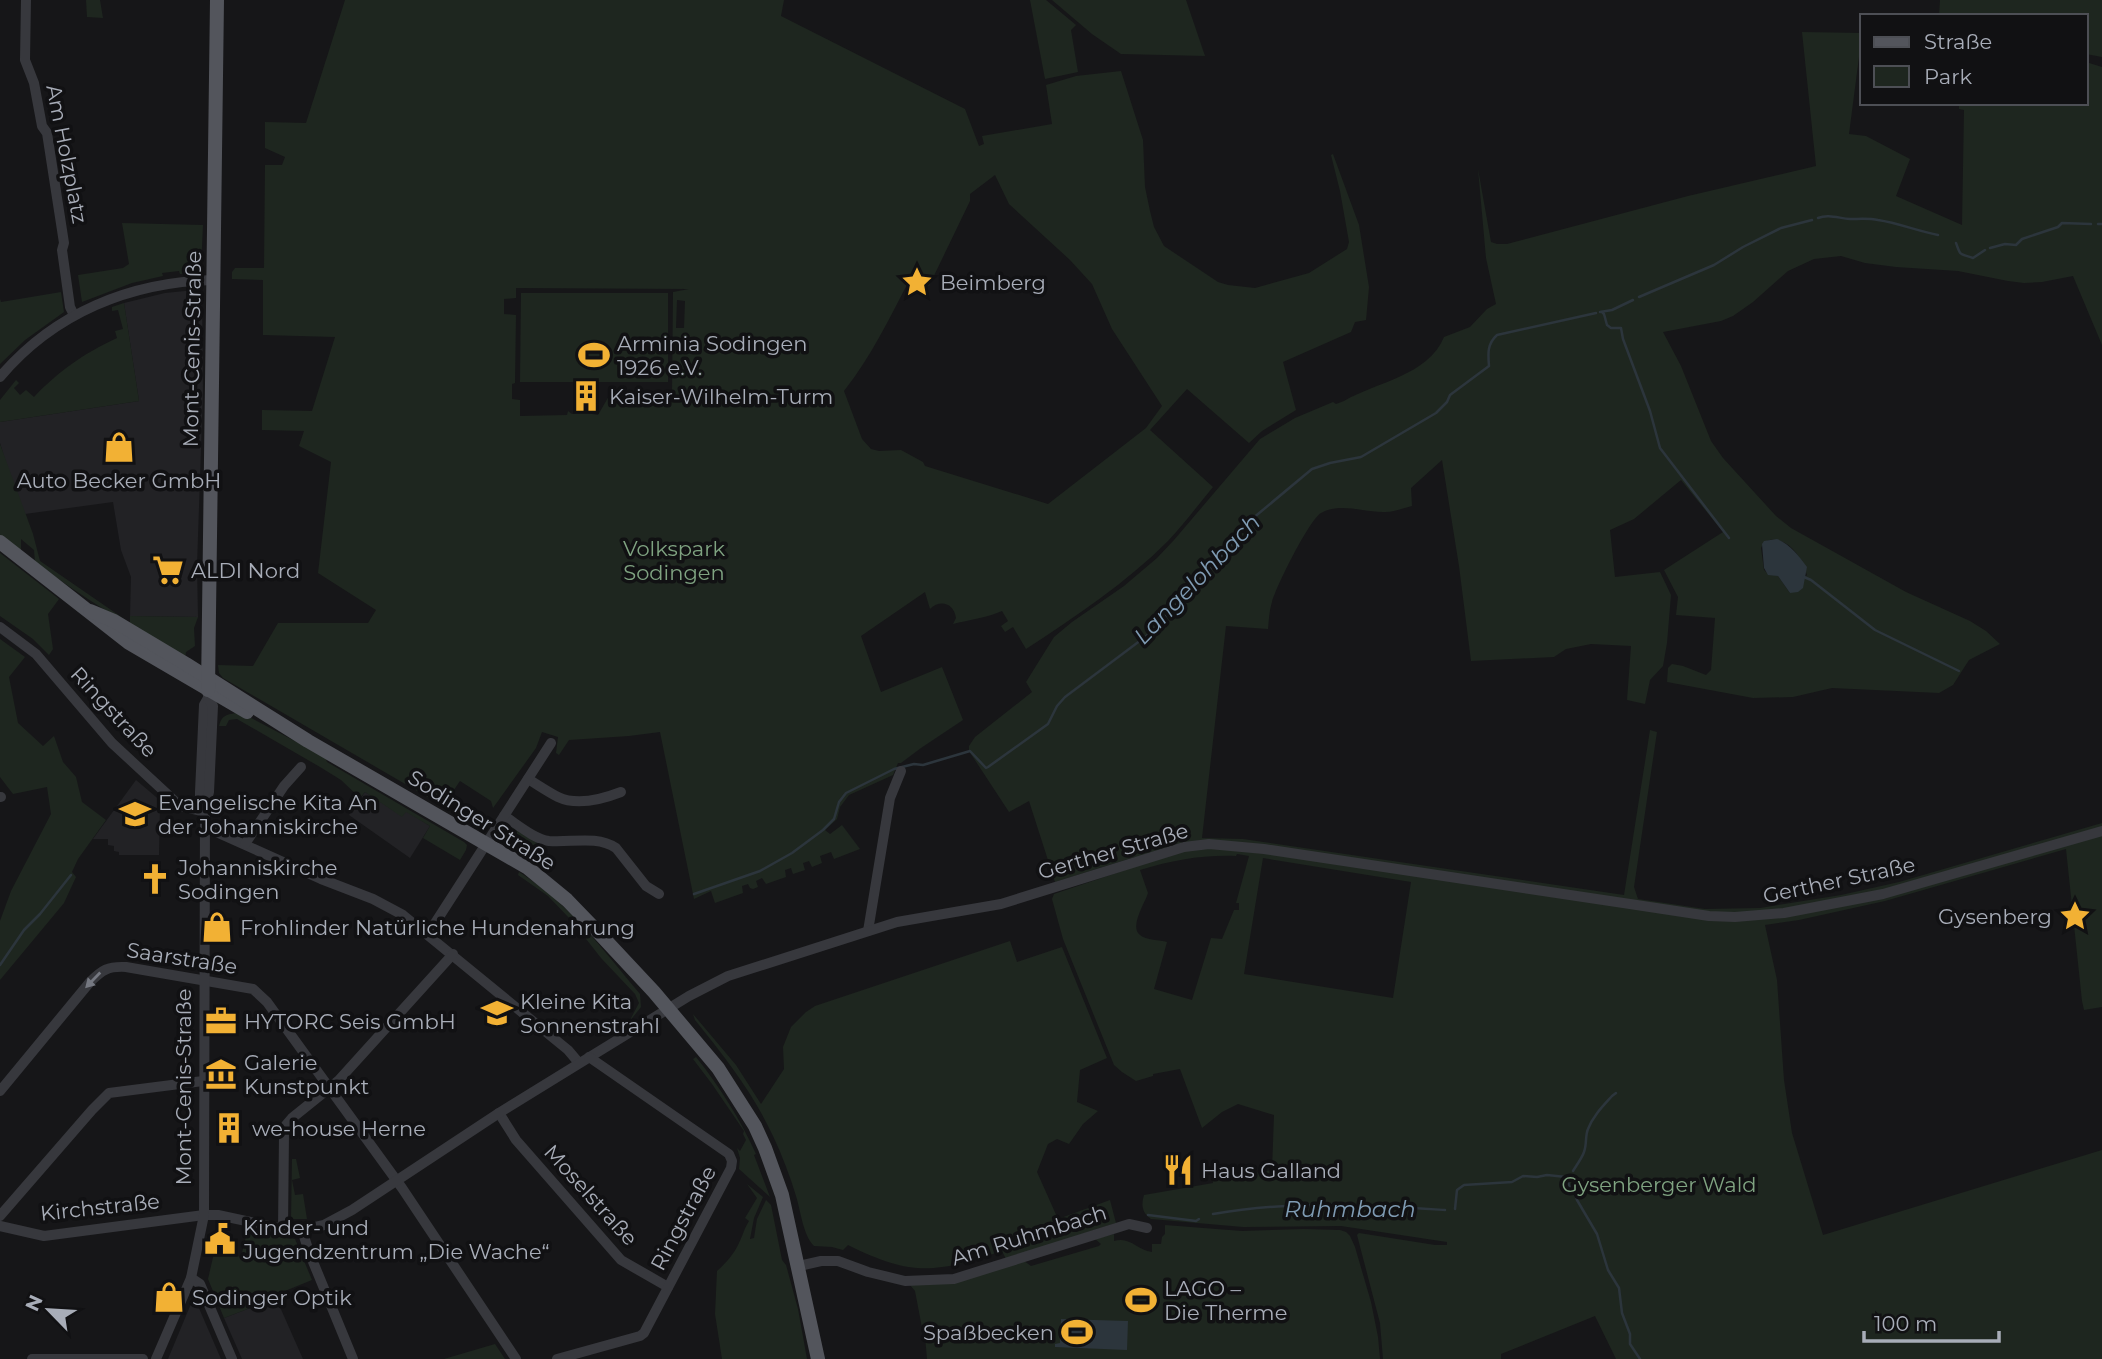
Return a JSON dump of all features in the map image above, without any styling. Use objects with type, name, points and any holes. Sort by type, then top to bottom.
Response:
[{"type":"main road","name":"Mont-Cenis-Straße","points":[[208,688],[217,0]]},
{"type":"main road","name":"Sodinger Straße","points":[[0,542],[129,643],[308,741],[528,868],[567,900],[649,986],[718,1068],[755,1126],[782,1195],[818,1359]]},
{"type":"street","name":"Am Holzplatz","points":[[26,0],[24,60],[34,83],[42,126],[47,133],[64,243],[62,250],[74,316]]},
{"type":"street","points":[[0,377],[35,342],[74,316],[105,300],[135,290],[213,280]]},
{"type":"street","name":"Ringstraße","points":[[0,627],[36,654],[112,743],[180,806],[205,810]]},
{"type":"street","name":"Mont-Cenis-Straße","points":[[156,1359],[191,1278],[204,1215],[205,810],[200,798],[204,705],[208,688]]},
{"type":"street","points":[[428,934],[551,743]]},
{"type":"street","points":[[245,844],[284,786],[301,767]]},
{"type":"street","points":[[868,931],[890,798],[901,771]]},
{"type":"street","points":[[528,779],[556,796],[569,800],[596,800],[621,792]]},
{"type":"street","points":[[504,816],[545,840],[596,841],[616,848],[646,886],[659,894]]},
{"type":"street","name":"Ringstraße","points":[[205,827],[321,879],[373,899],[403,915],[568,1050],[729,1154],[731,1168],[644,1333],[557,1359]]},
{"type":"street","name":"Gerther Straße","points":[[204,1215],[218,1215],[283,1229],[303,1230],[324,1225],[352,1210],[499,1113],[707,985],[897,922],[1001,904],[1184,847],[1209,844],[1264,849],[1709,916],[1747,916],[1784,913],[1883,894],[2102,831]]},
{"type":"street","points":[[283,1229],[285,1128],[292,1118],[338,1081],[453,954]]},
{"type":"street","name":"Saarstraße","points":[[0,1091],[90,982],[103,970],[126,968],[253,989],[262,995],[397,1181],[516,1359]]},
{"type":"street","points":[[0,1216],[109,1093],[203,1081]]},
{"type":"street","name":"Moselstraße","points":[[499,1113],[516,1140],[621,1260],[668,1287]]},
{"type":"street","name":"Kirchstraße","points":[[0,1226],[44,1236],[204,1215]]},
{"type":"street","name":"Am Ruhmbach","points":[[799,1266],[821,1261],[838,1261],[868,1272],[905,1280],[954,1279],[1129,1224],[1147,1228]]},
{"type":"street","points":[[303,1230],[309,1252],[354,1359]]},
{"type":"street","points":[[191,1278],[200,1284],[232,1359]]},
{"type":"street","points":[[32,1359],[143,1359]]},
{"type":"shaded area","points":[[195,290],[202,296],[203,390],[197,566],[198,617],[130,616],[131,577],[121,550],[113,502],[25,514],[0,443],[0,422],[139,401],[124,303],[165,293]]},
{"type":"shaded area","points":[[1777,539],[1790,547],[1807,567],[1803,588],[1798,592],[1790,593],[1778,576],[1768,575],[1764,568],[1762,544],[1764,541]]},
{"type":"shaded area","name":"Evangelische Kita An der Johanniskirche","points":[[136,780],[169,808],[160,808],[159,855],[119,855],[119,852],[114,851],[114,846],[108,845],[108,839],[93,839]]},
{"type":"shaded area","points":[[365,792],[402,816],[406,811],[430,826],[410,858],[349,815]]},
{"type":"shaded area","points":[[276,1298],[303,1359],[242,1359],[224,1318]]},
{"type":"shaded area","points":[[195,1299],[221,1359],[168,1359]]},
{"type":"shaded area","points":[[1061,1319],[1128,1321],[1127,1350],[1055,1347],[1055,1344],[1060,1343]]},
{"type":"green space","points":[[86,0],[100,0],[103,18],[87,17]]},
{"type":"green space","name":"Volkspark Sodingen","points":[[345,0],[784,0],[781,16],[965,109],[979,146],[984,144],[982,136],[1052,124],[1046,85],[1076,76],[1121,71],[1143,140],[1145,187],[1154,227],[1164,246],[1218,282],[1228,285],[1255,288],[1309,273],[1347,249],[1349,242],[1331,155],[1333,154],[1359,225],[1369,287],[1366,320],[1355,322],[1351,332],[1283,362],[1296,410],[1262,431],[1249,443],[1187,389],[1150,430],[1213,487],[1168,541],[1135,571],[1026,649],[1013,627],[1005,632],[1001,626],[1008,621],[1002,611],[953,624],[956,618],[953,609],[942,603],[930,609],[925,592],[861,636],[881,692],[942,667],[963,720],[898,763],[893,775],[849,795],[840,807],[837,819],[825,830],[830,834],[842,825],[860,849],[834,859],[831,852],[820,856],[822,863],[812,867],[809,861],[803,863],[805,870],[793,874],[791,868],[785,870],[786,877],[766,884],[762,878],[756,881],[758,887],[753,889],[748,884],[742,886],[743,893],[715,903],[711,891],[694,899],[660,732],[569,740],[559,755],[556,753],[558,737],[542,732],[536,748],[493,808],[491,801],[460,781],[443,806],[223,678],[219,673],[218,665],[253,666],[278,623],[368,623],[376,610],[318,573],[331,462],[299,446],[304,431],[262,430],[262,410],[312,411],[335,337],[263,335],[263,280],[232,279],[235,268],[264,268],[265,165],[282,165],[285,157],[265,148],[265,122],[306,123]],"holes":[[[995,175],[1009,204],[1092,284],[1112,329],[1162,406],[1146,428],[1048,504],[925,466],[923,462],[901,450],[871,449],[862,439],[844,391],[871,351],[910,279],[929,286],[970,201],[970,194]],[[516,288],[689,289],[673,292],[672,394],[658,396],[616,393],[609,396],[598,415],[581,412],[572,414],[568,411],[567,415],[520,416],[520,400],[512,399],[512,384],[515,383],[516,315],[504,314],[504,299],[516,298]],[[677,300],[685,301],[684,328],[676,328]]]},
{"type":"green space","points":[[1030,0],[1046,0],[1076,25],[1071,30],[1078,72],[1045,79]]},
{"type":"green space","points":[[1052,0],[1186,0],[1205,56],[1121,54],[1092,34]]},
{"type":"green space","points":[[1940,0],[2102,0],[2102,57],[2088,54],[2088,14],[1939,14]]},
{"type":"green space","name":"Gysenberger Wald","points":[[1802,32],[1860,33],[1860,57],[1849,134],[1866,136],[1910,159],[1896,196],[1962,225],[1964,110],[1959,109],[1959,105],[2088,105],[2088,63],[2102,67],[2102,345],[2073,276],[2024,283],[1958,271],[1865,263],[1841,256],[1814,259],[1788,271],[1733,316],[1721,321],[1663,332],[1681,366],[1711,441],[1776,516],[1791,528],[1906,592],[1970,621],[2000,644],[1969,660],[1953,685],[1939,693],[1832,688],[1793,697],[1753,698],[1667,682],[1668,668],[1672,664],[1706,675],[1711,670],[1715,618],[1676,615],[1678,597],[1664,570],[1723,532],[1681,480],[1634,519],[1610,530],[1615,577],[1660,572],[1671,595],[1663,666],[1650,680],[1645,704],[1627,700],[1631,646],[1591,644],[1566,649],[1554,657],[1471,661],[1442,460],[1411,488],[1412,506],[1388,512],[1337,508],[1321,513],[1301,540],[1280,583],[1271,605],[1268,629],[1226,626],[1202,838],[1243,839],[1624,895],[1650,730],[1657,732],[1634,887],[1638,899],[1705,909],[1760,908],[1841,895],[1899,882],[2102,823],[2102,1007],[2084,1010],[2066,849],[1885,901],[1765,925],[1777,980],[1784,1080],[1792,1133],[1823,1235],[2102,1150],[2102,1359],[1616,1359],[1595,1316],[1501,1354],[1501,1359],[1383,1359],[1380,1323],[1357,1235],[1359,1233],[1435,1245],[1447,1245],[1447,1242],[1341,1226],[1243,1227],[1148,1217],[1143,1209],[1144,1195],[1213,1183],[1211,1172],[1243,1175],[1272,1170],[1274,1115],[1238,1104],[1222,1112],[1202,1128],[1180,1069],[1153,1074],[1136,1081],[1114,1065],[1063,939],[1052,899],[1054,894],[1137,866],[1135,857],[1055,882],[1029,801],[1009,812],[969,751],[975,737],[1032,692],[1026,682],[1054,637],[1124,586],[1157,558],[1260,439],[1295,418],[1333,402],[1336,404],[1344,401],[1414,369],[1426,361],[1444,337],[1470,327],[1487,309],[1496,304],[1486,258],[1478,169],[1491,242],[1497,244],[1507,244],[1688,196],[1816,166]],"holes":[[[1777,540],[1795,551],[1807,575],[1790,593],[1778,576],[1764,570],[1761,548],[1764,542]],[[1237,854],[1249,856],[1236,903],[1239,903],[1239,910],[1234,910],[1222,939],[1211,938],[1192,1000],[1154,989],[1167,942],[1146,938],[1137,931],[1137,921],[1148,893],[1140,870],[1187,859]],[[1263,858],[1411,882],[1393,998],[1244,974]]]},
{"type":"green space","points":[[122,223],[203,225],[201,269],[195,273],[162,273],[163,276],[132,283],[82,302],[78,275],[123,268],[129,264]]},
{"type":"green space","points":[[61,292],[64,312],[25,340],[0,364],[0,299],[1,302]]},
{"type":"green space","name":"Arminia Sodingen 1926 e.V.","points":[[521,293],[668,293],[668,382],[520,382]]},
{"type":"green space","points":[[124,303],[139,401],[0,422],[0,400],[16,380],[19,383],[14,388],[20,395],[26,390],[34,397],[72,363],[117,338],[115,331],[123,329],[118,310],[112,311],[112,307]]},
{"type":"green space","points":[[0,444],[33,534],[40,561],[130,623],[130,616],[198,617],[194,628],[195,646],[186,652],[185,658],[108,612],[35,562],[34,550],[21,539],[21,551],[0,536]]},
{"type":"green space","points":[[0,553],[59,599],[48,614],[53,649],[49,655],[33,639],[0,616]]},
{"type":"green space","points":[[0,639],[25,657],[9,677],[18,723],[43,746],[54,736],[63,762],[76,777],[82,802],[106,820],[78,859],[72,872],[76,877],[64,903],[0,980],[0,921],[11,891],[51,814],[47,787],[13,794],[0,777]]},
{"type":"green space","points":[[240,712],[325,757],[327,762],[464,842],[467,845],[466,850],[460,860],[423,838],[430,826],[406,812],[402,817],[365,792],[360,798],[341,780],[237,719],[229,720],[226,726],[219,726],[224,717]]},
{"type":"green space","points":[[513,828],[547,849],[538,863],[504,842]]},
{"type":"green space","points":[[519,872],[570,913],[640,994],[641,1007],[629,1022],[639,1003],[635,994],[601,958],[572,921],[548,896],[518,875]]},
{"type":"green space","points":[[1010,941],[1017,962],[1062,947],[1107,1058],[1080,1070],[1077,1102],[1098,1111],[1083,1124],[1069,1144],[1057,1139],[1048,1144],[1037,1172],[1058,1219],[1110,1200],[1116,1223],[1006,1259],[1002,1251],[941,1267],[907,1267],[890,1263],[848,1245],[843,1250],[814,1246],[805,1230],[786,1166],[765,1120],[738,1076],[693,1014],[736,1065],[761,1104],[784,1069],[783,1047],[791,1027],[815,1006]]},
{"type":"green space","points":[[696,1057],[743,1128],[756,1154],[754,1155],[770,1197],[739,1169],[737,1148],[740,1151],[746,1140],[744,1131],[693,1059]]},
{"type":"green space","points":[[292,1159],[296,1159],[300,1178],[292,1180],[295,1195],[303,1194],[307,1219],[291,1219]]},
{"type":"green space","points":[[747,1184],[763,1197],[754,1218],[750,1239],[754,1238],[757,1219],[766,1200],[771,1205],[782,1260],[786,1265],[798,1309],[807,1359],[722,1359],[715,1314],[717,1271],[737,1247],[749,1221],[745,1218],[757,1198]]},
{"type":"green space","name":"LAGO – Die Therme","points":[[1165,1225],[1242,1231],[1304,1229],[1346,1232],[1355,1247],[1371,1302],[1380,1359],[927,1359],[915,1291],[910,1285],[949,1283],[1024,1261],[1031,1266],[1099,1246],[1101,1244],[1095,1239],[1114,1234],[1114,1241],[1125,1240],[1152,1252],[1152,1244],[1161,1244]]},
{"type":"green space","points":[[247,1232],[295,1239],[312,1280],[275,1295],[276,1298],[224,1318],[208,1279],[214,1253],[241,1257]]},
{"type":"green space","points":[[495,1344],[505,1359],[444,1359]]},
{"type":"waterway","name":"Langelohbach","points":[[1818,218],[1829,216],[1875,219],[1938,235]]},
{"type":"waterway","name":"Langelohbach","points":[[1639,297],[1714,265],[1781,228],[1812,220]]},
{"type":"waterway","name":"Langelohbach","points":[[1990,248],[2005,244],[2016,245],[2022,239],[2058,227],[2062,223],[2091,224]]},
{"type":"waterway","name":"Langelohbach","points":[[1956,243],[1961,254],[1973,258],[1985,250]]},
{"type":"waterway","name":"Langelohbach","points":[[1600,312],[1612,310],[1633,300]]},
{"type":"waterway","points":[[1602,312],[1607,325],[1621,328],[1660,448],[1729,538]]},
{"type":"waterway","name":"Langelohbach","points":[[694,894],[760,871],[792,853],[834,819],[839,802],[846,793],[894,769],[914,764],[923,765],[970,751],[988,767],[1048,724],[1065,697],[1149,634],[1179,602],[1179,597],[1208,572],[1252,519],[1312,469],[1361,457],[1436,413],[1450,395],[1489,366],[1488,353],[1497,335],[1596,313]]},
{"type":"waterway","points":[[1804,577],[1875,630],[1959,671]]},
{"type":"waterway","points":[[0,965],[24,930],[71,875]]},
{"type":"waterway","points":[[1573,1171],[1584,1152],[1590,1124],[1616,1093]]},
{"type":"waterway","name":"Ruhmbach","points":[[1455,1209],[1457,1190],[1464,1185],[1512,1182],[1523,1176],[1566,1177],[1597,1234],[1608,1270],[1619,1288],[1630,1344],[1640,1359]]},
{"type":"waterway","name":"Ruhmbach","points":[[1213,1214],[1300,1205],[1445,1210]]},
{"type":"waterway","name":"Ruhmbach","points":[[1148,1215],[1196,1221],[1199,1219]]},
{"type":"place","name":"Beimberg","points":[[917,282]]},
{"type":"place","name":"Arminia Sodingen 1926 e.V.","points":[[594,355]]},
{"type":"place","name":"Kaiser-Wilhelm-Turm","points":[[586,396]]},
{"type":"place","name":"Auto Becker GmbH","points":[[119,447]]},
{"type":"place","name":"ALDI Nord","points":[[168,570]]},
{"type":"place","name":"Evangelische Kita An der Johanniskirche","points":[[135,814]]},
{"type":"place","name":"Johanniskirche Sodingen","points":[[155,879]]},
{"type":"place","name":"Gysenberg","points":[[2075,916]]},
{"type":"place","name":"Frohlinder Natürliche Hundenahrung","points":[[217,927]]},
{"type":"place","name":"Kleine Kita Sonnenstrahl","points":[[497,1013]]},
{"type":"place","name":"HYTORC Seis GmbH","points":[[221,1021]]},
{"type":"place","name":"Galerie Kunstpunkt","points":[[221,1074]]},
{"type":"place","name":"we-house Herne","points":[[229,1128]]},
{"type":"place","name":"Haus Galland","points":[[1178,1170]]},
{"type":"place","name":"Kinder- und Jugendzentrum „Die Wache“","points":[[220,1239]]},
{"type":"place","name":"Sodinger Optik","points":[[169,1297]]},
{"type":"place","name":"LAGO – Die Therme","points":[[1141,1300]]},
{"type":"place","name":"Spaßbecken","points":[[1077,1332]]}]
